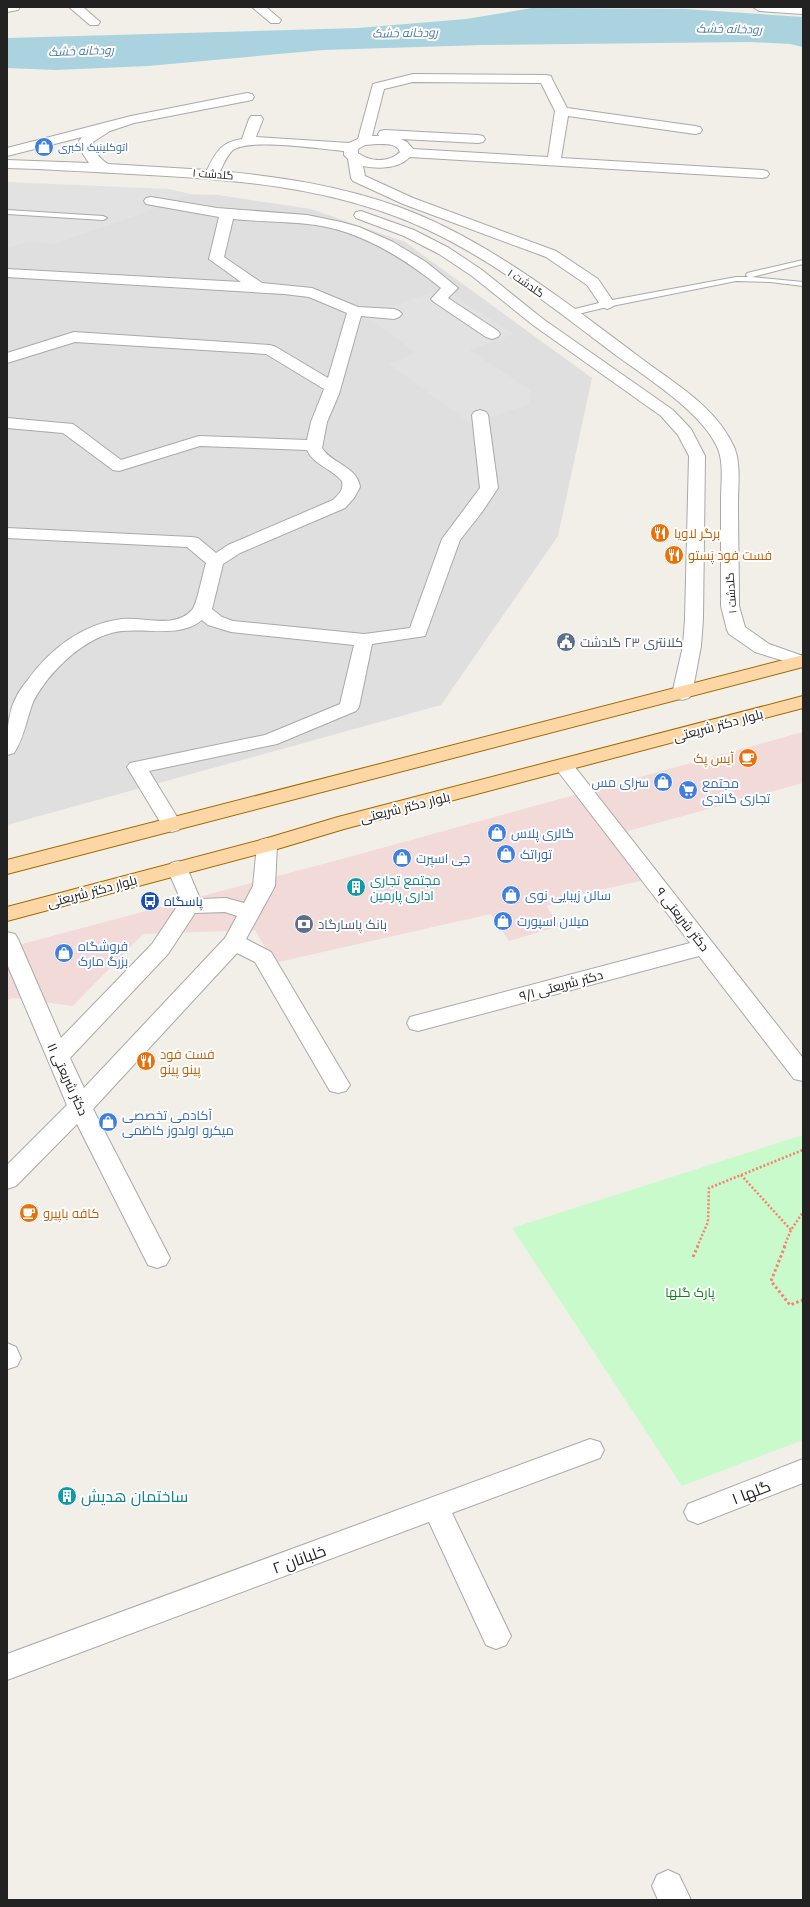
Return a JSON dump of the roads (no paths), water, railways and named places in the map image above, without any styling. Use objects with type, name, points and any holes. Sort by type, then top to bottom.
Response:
[{"type":"main road","points":[[7,867],[682,694],[802,661]]},
{"type":"main road","name":"بلوار دکتر شریعتی","points":[[7,914],[267,845],[338,824],[564,766],[803,702]]},
{"type":"street","points":[[7,8],[14,7]]},
{"type":"street","points":[[75,7],[94,22]]},
{"type":"street","points":[[258,7],[275,20]]},
{"type":"street","points":[[760,7],[803,10]]},
{"type":"street","points":[[554,161],[562,111],[546,79],[413,78],[378,87],[359,145],[358,178],[408,201],[551,254],[593,282],[607,304]]},
{"type":"street","points":[[7,152],[131,120],[247,97]]},
{"type":"street","points":[[562,111],[695,130]]},
{"type":"street","points":[[247,142],[256,119]]},
{"type":"street","points":[[104,168],[93,160],[87,151],[86,141],[108,127]]},
{"type":"street","points":[[359,145],[381,139],[398,142],[407,149],[407,153]]},
{"type":"street","points":[[212,174],[224,153],[230,146],[247,142],[359,145],[477,144],[541,151]]},
{"type":"street","points":[[359,145],[370,163],[390,163],[404,157],[407,153],[477,144],[554,161],[762,174]]},
{"type":"street","points":[[7,164],[28,170]]},
{"type":"street","name":"گلدشت ۱","points":[[28,170],[104,168],[255,178],[301,185],[352,197],[395,210],[429,225],[465,244],[570,313],[694,406],[711,421],[721,435],[729,456],[694,619],[692,646],[682,694]]},
{"type":"street","points":[[7,176],[28,170]]},
{"type":"street","name":"گلدشت ۱","points":[[28,170],[247,189],[289,196],[337,207],[377,220],[444,251],[477,273],[538,322],[667,413],[683,427],[690,438],[697,456],[712,538],[736,630],[762,648],[802,661]]},
{"type":"street","points":[[151,201],[227,214],[319,221],[355,230],[399,251],[441,280],[450,288],[440,299],[492,334]]},
{"type":"street","points":[[227,214],[216,259],[259,287]]},
{"type":"street","points":[[7,273],[259,287],[312,293],[355,311],[394,314]]},
{"type":"street","points":[[7,749],[18,724],[23,701],[41,676],[60,655],[89,634],[121,625],[181,625],[193,620],[202,611],[215,562],[234,549],[339,504],[349,495],[351,484],[348,475],[320,457],[314,448],[319,422],[332,387],[355,311]]},
{"type":"street","points":[[538,322],[570,313]]},
{"type":"street","points":[[7,358],[74,337],[270,350],[332,387]]},
{"type":"street","points":[[202,611],[215,621],[231,626],[364,640],[418,632],[451,539],[476,508],[488,488],[480,415]]},
{"type":"street","points":[[7,423],[67,428],[119,466],[199,441],[315,445]]},
{"type":"street","points":[[7,533],[192,542],[215,562]]},
{"type":"street","points":[[172,825],[137,767],[270,740],[349,707],[364,640]]},
{"type":"street","name":"دکتر شریعتی ۹","points":[[564,766],[802,1073]]},
{"type":"street","points":[[7,1180],[80,1107],[234,942],[264,886],[267,845]]},
{"type":"street","points":[[57,1057],[160,949],[189,906],[190,896],[178,868]]},
{"type":"street","points":[[189,906],[226,905],[249,912]]},
{"type":"street","name":"۱۱ دکتر شریعتی","points":[[7,939],[80,1107],[157,1258]]},
{"type":"street","points":[[234,942],[263,957],[338,1085]]},
{"type":"street","name":"دکتر شریعتی ۹/۱","points":[[418,1023],[704,947]]},
{"type":"street","name":"۲ خلبانان","points":[[7,1667],[590,1450]]},
{"type":"street","name":"۱ گلها","points":[[698,1512],[803,1471]]},
{"type":"street","points":[[436,1508],[496,1636]]},
{"type":"lane","points":[[7,212],[103,218]]},
{"type":"lane","points":[[570,313],[607,304],[736,279],[803,262]]},
{"type":"lane","points":[[736,279],[770,280],[803,284]]},
{"type":"water","name":"رودخانه خشک","points":[[532,8],[685,9],[803,17],[803,47],[790,44],[750,42],[483,45],[323,50],[148,66],[55,70],[7,68],[7,38],[358,28],[466,19]]},
{"type":"place","name":"اتوکلینیک اکبری","points":[[44,147]]},
{"type":"place","name":"برگر لاویا","points":[[660,533]]},
{"type":"place","name":"فست فود پَستو","points":[[674,555]]},
{"type":"place","name":"کلانتری ۲۳ گلدشت","points":[[566,642]]},
{"type":"place","name":"آیس پک","points":[[748,758]]},
{"type":"place","name":"سرای مس","points":[[663,782]]},
{"type":"place","name":"مجتمع تجاری گاندی","points":[[688,790]]},
{"type":"place","name":"گالری پلاس","points":[[497,833]]},
{"type":"place","name":"توراتک","points":[[506,854]]},
{"type":"place","name":"جی اسپرت","points":[[402,858]]},
{"type":"place","name":"مجتمع تجاری اداری پارمین","points":[[356,887]]},
{"type":"place","name":"سالن زیبایی نوی","points":[[511,895]]},
{"type":"place","name":"پاسگاه","points":[[150,901]]},
{"type":"place","name":"میلان اسپورت","points":[[503,921]]},
{"type":"place","name":"بانک پاسارگاد","points":[[304,924]]},
{"type":"place","name":"فروشگاه بزرگ مارک","points":[[64,953]]},
{"type":"place","name":"فست فود پینو پینو","points":[[146,1061]]},
{"type":"place","name":"آکادمی تخصصی میکرو اولدوز کاظمی","points":[[108,1122]]},
{"type":"place","name":"کافه باپیرو","points":[[29,1213]]},
{"type":"place","name":"ساختمان هدیش","points":[[67,1496]]},
{"type":"park label","name":"پارک گلها","points":[[690,1292]]}]
